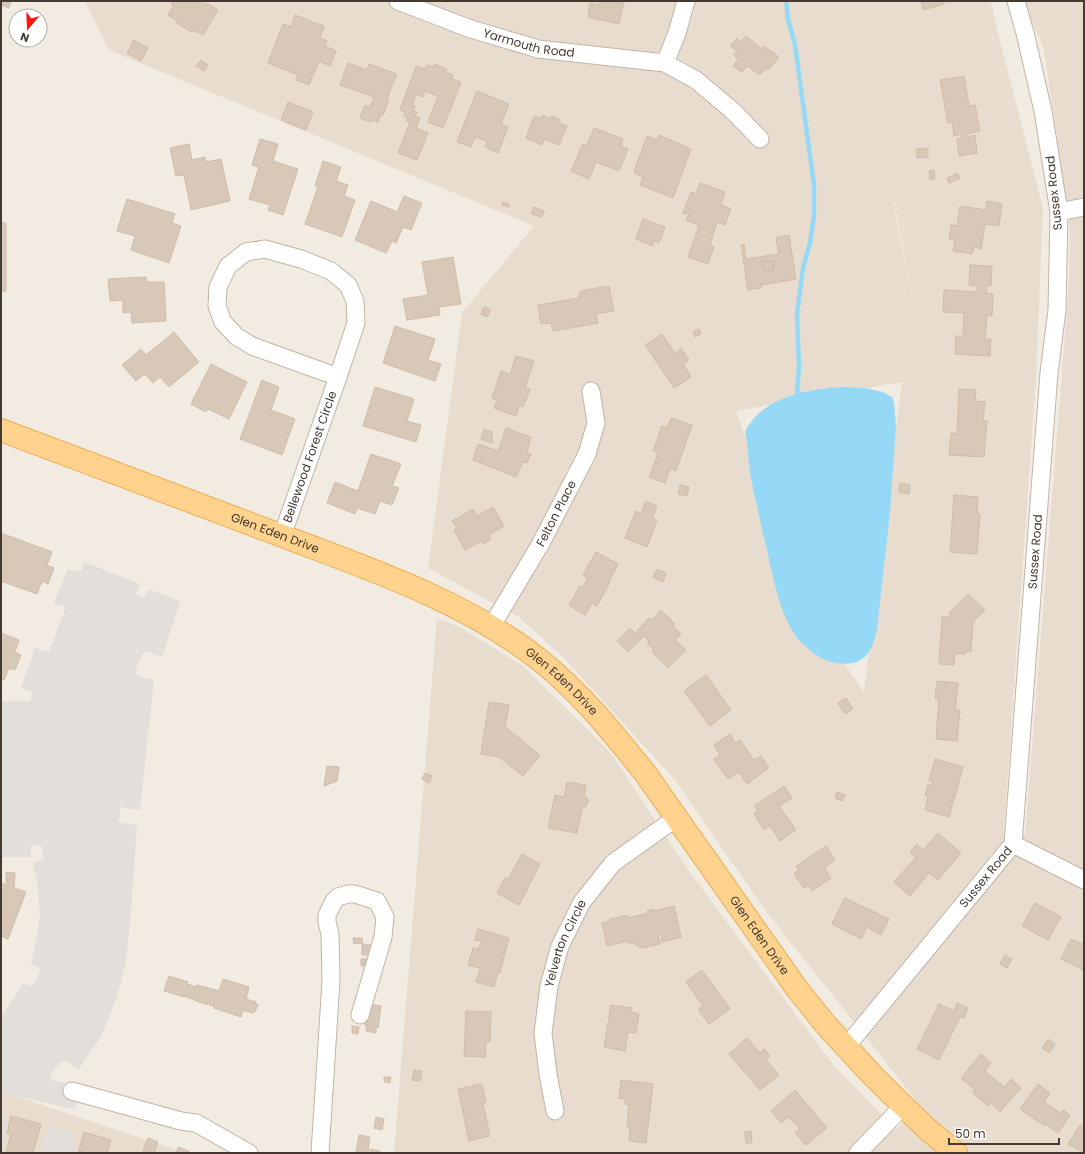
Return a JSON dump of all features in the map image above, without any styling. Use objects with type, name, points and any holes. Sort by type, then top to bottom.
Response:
[{"type":"main road","name":"Glen Eden Drive","points":[[1,430],[282,536],[430,595],[491,627],[540,661],[568,684],[594,711],[640,767],[797,989],[846,1047],[903,1106],[956,1153]]},
{"type":"street","name":"Yarmouth Road","points":[[398,1],[468,28],[538,49],[665,63],[696,80],[733,111],[760,139]]},
{"type":"street","points":[[665,63],[677,33],[686,1]]},
{"type":"street","name":"Sussex Road","points":[[846,1047],[1013,844],[1049,373],[1057,310],[1059,212],[1043,111],[1020,3]]},
{"type":"street","points":[[1059,212],[1084,207]]},
{"type":"street","name":"Bellewood Forest Circle","points":[[282,536],[338,377],[356,323],[355,302],[348,285],[331,271],[301,259],[265,249],[246,252],[228,266],[218,287],[216,306],[223,322],[236,336],[252,346],[338,377]]},
{"type":"street","name":"Felton Place","points":[[491,627],[540,545],[587,454],[596,423],[591,392]]},
{"type":"street","name":"Yelverton Circle","points":[[555,1111],[548,1074],[543,1033],[549,986],[560,946],[582,902],[613,863],[676,818]]},
{"type":"street","points":[[1013,844],[1084,880]]},
{"type":"street","points":[[320,1153],[331,981],[330,934],[327,915],[334,901],[338,897],[348,894],[355,894],[377,901],[385,917],[383,937],[360,1014]]},
{"type":"street","points":[[72,1091],[181,1121],[196,1123],[249,1153]]},
{"type":"street","points":[[858,1153],[903,1106]]},
{"type":"shaded area","points":[[85,1],[991,1],[1043,209],[1036,378],[1004,828],[1025,835],[1069,285],[1070,228],[1044,49],[1023,1],[1084,1],[1084,1153],[394,1153],[437,618],[459,627],[523,666],[610,752],[686,867],[834,1066],[896,1130],[919,1104],[765,910],[675,780],[565,659],[519,617],[428,568],[462,313],[534,226],[109,50]],"holes":[[[894,202],[920,335],[915,312]],[[902,382],[864,692],[776,563],[773,518],[736,411]]]},
{"type":"shaded area","points":[[84,562],[140,584],[136,594],[142,597],[145,597],[149,589],[180,601],[162,657],[144,652],[138,663],[136,673],[140,677],[154,680],[140,810],[121,807],[120,810],[119,822],[137,825],[130,925],[125,966],[117,996],[102,1035],[79,1069],[65,1060],[52,1072],[52,1080],[81,1087],[75,1110],[1,1092],[1,1018],[23,983],[30,986],[33,985],[41,969],[31,964],[40,914],[37,882],[33,863],[42,860],[44,857],[41,845],[31,846],[31,857],[1,857],[1,701],[31,700],[32,692],[21,688],[35,648],[49,652],[66,607],[54,603],[68,569],[79,572],[81,571]]},
{"type":"shaded area","points":[[1,1091],[185,1153],[1,1153]]},
{"type":"shaded area","points":[[1,1116],[9,1118],[1,1151]]},
{"type":"shaded area","points":[[47,1126],[76,1133],[71,1153],[41,1153]]},
{"type":"water","points":[[844,387],[865,388],[883,392],[892,397],[896,426],[890,512],[877,629],[867,655],[858,662],[845,664],[825,660],[808,649],[796,636],[784,614],[774,580],[755,495],[749,465],[745,432],[753,420],[763,410],[775,402],[802,393]]},
{"type":"building","points":[[1,1],[11,1],[9,8],[1,5]]},
{"type":"building","points":[[173,1],[199,1],[206,5],[207,3],[218,10],[203,35],[193,30],[192,32],[176,23],[177,21],[168,15],[174,5],[171,4]]},
{"type":"building","points":[[598,1],[624,1],[619,24],[588,17],[590,3],[598,5]]},
{"type":"building","points":[[921,1],[944,1],[944,4],[923,10]]},
{"type":"building","points":[[295,15],[324,26],[320,38],[327,41],[325,46],[336,51],[330,66],[319,61],[309,85],[296,80],[298,75],[268,63],[283,24],[291,27]]},
{"type":"building","points":[[746,36],[762,49],[764,46],[779,57],[768,70],[766,68],[760,75],[747,66],[742,72],[733,66],[738,59],[734,55],[737,51],[730,46],[737,38],[741,42]]},
{"type":"building","points":[[134,40],[148,48],[141,61],[127,53]]},
{"type":"building","points":[[201,60],[208,65],[204,71],[196,66]]},
{"type":"building","points":[[348,63],[367,70],[369,64],[397,74],[387,98],[389,99],[383,115],[381,114],[378,122],[372,120],[371,122],[360,118],[365,105],[370,107],[374,97],[340,85]]},
{"type":"building","points":[[435,64],[447,69],[446,72],[453,75],[452,79],[461,82],[443,128],[428,122],[438,96],[425,91],[423,97],[416,94],[412,105],[415,106],[413,110],[417,112],[415,116],[420,118],[416,128],[428,133],[417,160],[398,153],[410,122],[406,121],[408,117],[404,116],[405,112],[400,110],[416,66],[425,69],[427,65],[434,67]]},
{"type":"building","points":[[964,76],[969,106],[975,105],[980,131],[966,134],[967,137],[975,135],[977,153],[959,156],[957,139],[962,138],[962,134],[954,136],[952,122],[948,123],[940,80]]},
{"type":"building","points":[[477,91],[509,104],[501,124],[508,127],[498,153],[485,147],[487,141],[475,137],[471,147],[457,142]]},
{"type":"building","points":[[288,102],[313,112],[306,130],[281,120]]},
{"type":"building","points":[[542,115],[551,119],[552,116],[559,119],[558,122],[567,126],[559,145],[544,139],[542,145],[526,138],[534,116],[541,118]]},
{"type":"building","points":[[594,128],[623,139],[621,146],[628,149],[619,171],[596,162],[589,179],[571,171],[583,144],[587,145]]},
{"type":"building","points":[[659,135],[691,149],[673,198],[640,185],[643,177],[636,174],[634,171],[647,136],[657,140]]},
{"type":"building","points":[[260,139],[278,144],[273,161],[298,169],[283,215],[268,210],[270,205],[249,199],[259,167],[252,165]]},
{"type":"building","points":[[189,144],[192,160],[205,157],[206,162],[221,159],[230,201],[191,210],[184,175],[176,176],[170,148]]},
{"type":"building","points":[[928,148],[928,157],[917,158],[916,149]]},
{"type":"building","points":[[323,161],[341,167],[336,181],[348,185],[344,196],[355,200],[342,237],[305,224],[318,187],[315,186]]},
{"type":"building","points":[[934,170],[935,179],[930,179],[929,171]]},
{"type":"building","points":[[957,173],[960,178],[949,183],[947,178]]},
{"type":"building","points":[[700,183],[725,192],[721,205],[731,209],[725,225],[717,222],[710,245],[714,247],[708,264],[688,257],[699,225],[686,220],[689,214],[683,213],[691,192],[696,194]]},
{"type":"building","points":[[404,196],[422,203],[411,230],[403,227],[396,243],[392,241],[386,253],[355,240],[371,201],[397,212]]},
{"type":"building","points":[[127,199],[175,214],[172,223],[181,226],[169,263],[131,250],[135,236],[117,231]]},
{"type":"building","points":[[987,201],[1002,204],[999,226],[985,224],[981,249],[974,247],[972,254],[953,251],[955,240],[949,239],[951,225],[957,226],[960,206],[986,210]]},
{"type":"building","points":[[503,202],[509,204],[508,207],[502,205]]},
{"type":"building","points":[[534,207],[544,211],[542,217],[531,214]]},
{"type":"building","points":[[643,219],[665,227],[659,243],[654,241],[652,246],[636,239]]},
{"type":"building","points":[[1,223],[6,223],[6,291],[1,291]]},
{"type":"building","points":[[789,235],[796,279],[761,285],[761,288],[748,290],[741,245],[744,244],[746,259],[779,254],[776,238]],"holes":[[[772,261],[774,270],[764,272],[762,262]]]},
{"type":"building","points":[[453,257],[461,304],[439,307],[440,315],[407,320],[403,299],[428,295],[422,262]]},
{"type":"building","points":[[772,261],[774,270],[764,272],[762,262]]},
{"type":"building","points":[[970,265],[992,266],[991,286],[987,285],[986,293],[993,294],[992,316],[987,315],[985,339],[991,339],[990,356],[955,354],[956,336],[963,336],[964,313],[943,312],[944,290],[977,292],[978,286],[969,285]]},
{"type":"building","points":[[146,277],[147,282],[164,282],[166,321],[132,323],[131,312],[123,313],[123,300],[110,301],[108,279]]},
{"type":"building","points":[[609,286],[614,311],[596,314],[598,323],[553,331],[551,323],[541,324],[538,305],[579,298],[580,292],[585,290]]},
{"type":"building","points":[[484,307],[491,310],[487,317],[481,314]]},
{"type":"building","points":[[395,326],[435,339],[428,360],[441,364],[435,381],[383,363]]},
{"type":"building","points":[[699,329],[701,334],[695,337],[693,332]]},
{"type":"building","points":[[174,332],[199,362],[169,387],[160,377],[153,383],[145,374],[136,381],[122,365],[141,349],[146,355]]},
{"type":"building","points":[[662,334],[675,353],[681,348],[689,360],[683,364],[691,377],[674,388],[645,345]]},
{"type":"building","points":[[516,356],[534,361],[525,388],[530,389],[523,407],[519,406],[516,416],[494,408],[497,400],[492,398],[501,371],[510,374]]},
{"type":"building","points":[[211,364],[247,382],[229,419],[208,409],[206,412],[191,404]]},
{"type":"building","points":[[262,380],[279,387],[271,410],[295,419],[282,455],[240,439]]},
{"type":"building","points":[[375,387],[414,399],[407,421],[421,425],[416,442],[363,426]]},
{"type":"building","points":[[959,389],[976,390],[975,401],[985,402],[983,421],[987,421],[984,457],[949,455],[951,433],[957,434]]},
{"type":"building","points":[[671,418],[692,425],[676,471],[670,469],[665,483],[649,477],[658,453],[653,451],[662,426],[667,428]]},
{"type":"building","points":[[506,428],[531,437],[527,453],[531,454],[527,463],[523,462],[516,477],[473,460],[478,444],[498,451]]},
{"type":"building","points":[[484,429],[492,432],[492,443],[481,439]]},
{"type":"building","points":[[371,454],[401,464],[392,486],[399,488],[392,505],[380,501],[375,514],[357,508],[355,514],[327,503],[335,482],[358,491]]},
{"type":"building","points":[[900,483],[910,485],[909,494],[899,492]]},
{"type":"building","points":[[680,485],[689,487],[687,496],[678,494]]},
{"type":"building","points":[[954,495],[978,497],[977,513],[980,514],[977,554],[950,552]]},
{"type":"building","points":[[646,501],[657,506],[652,518],[657,520],[647,547],[625,538],[636,511],[641,513]]},
{"type":"building","points":[[493,507],[504,526],[489,535],[491,539],[483,544],[481,541],[465,550],[454,530],[457,528],[452,521],[473,509],[477,516]]},
{"type":"building","points":[[1,533],[52,552],[47,565],[54,568],[48,584],[42,581],[37,594],[1,581]]},
{"type":"building","points":[[596,552],[618,564],[597,606],[592,603],[585,615],[569,605],[580,586],[582,588],[588,578],[583,575]]},
{"type":"building","points":[[657,569],[666,573],[663,582],[653,577]]},
{"type":"building","points":[[968,594],[985,610],[973,622],[971,652],[965,651],[965,654],[955,653],[954,665],[939,664],[942,617],[950,617],[950,612]]},
{"type":"building","points":[[661,610],[675,624],[673,626],[681,634],[675,640],[686,650],[668,668],[652,652],[654,650],[647,643],[649,641],[644,636],[628,652],[617,641],[630,628],[635,633],[649,618],[651,620]]},
{"type":"building","points":[[1,633],[19,640],[15,652],[21,655],[15,670],[9,668],[4,680],[1,679]]},
{"type":"building","points":[[706,675],[731,710],[710,726],[684,691]]},
{"type":"building","points":[[937,681],[958,683],[955,710],[960,710],[957,741],[936,739],[939,699],[935,699]]},
{"type":"building","points":[[846,698],[853,709],[845,714],[838,703]]},
{"type":"building","points":[[489,702],[509,705],[505,727],[540,755],[523,776],[499,757],[481,754]]},
{"type":"building","points":[[730,734],[735,743],[740,740],[754,760],[761,756],[769,768],[747,784],[739,772],[728,779],[714,759],[720,755],[714,745]]},
{"type":"building","points":[[935,759],[963,767],[949,817],[925,810],[928,796],[925,795],[928,784],[932,785],[933,781],[929,780]]},
{"type":"building","points":[[327,766],[339,767],[337,781],[324,786]]},
{"type":"building","points":[[425,773],[432,776],[429,783],[422,779]]},
{"type":"building","points":[[567,782],[586,785],[584,796],[588,799],[588,802],[586,806],[582,808],[577,833],[548,828],[555,795],[564,797]]},
{"type":"building","points":[[784,786],[792,798],[779,806],[796,830],[780,841],[770,826],[764,830],[754,814],[758,811],[754,806]]},
{"type":"building","points":[[837,792],[845,795],[842,801],[835,798]]},
{"type":"building","points":[[938,833],[961,853],[938,880],[929,873],[910,896],[894,882],[916,857],[910,852],[917,844],[923,850]]},
{"type":"building","points":[[826,846],[835,860],[824,868],[831,878],[812,891],[809,885],[804,888],[794,874],[799,870],[796,866]]},
{"type":"building","points":[[522,854],[540,864],[519,905],[497,893],[505,878],[508,879]]},
{"type":"building","points":[[6,872],[15,873],[14,888],[26,892],[8,939],[1,936],[1,883],[6,885]]},
{"type":"building","points":[[845,898],[889,919],[881,935],[867,927],[861,939],[832,924]]},
{"type":"building","points":[[1035,903],[1061,917],[1048,940],[1022,926]]},
{"type":"building","points":[[674,906],[681,937],[662,942],[661,934],[658,935],[660,944],[642,948],[632,943],[628,943],[627,941],[607,946],[602,923],[610,921],[610,919],[627,915],[628,918],[648,913],[647,911],[654,909],[655,911]]},
{"type":"building","points":[[478,929],[509,938],[500,973],[498,972],[494,987],[476,982],[480,968],[468,965],[473,948],[479,949],[481,941],[475,940]]},
{"type":"building","points":[[353,938],[362,938],[363,943],[354,944]]},
{"type":"building","points":[[1071,939],[1084,945],[1084,970],[1061,959]]},
{"type":"building","points":[[362,944],[371,945],[370,955],[362,955]]},
{"type":"building","points":[[1005,955],[1012,959],[1007,968],[1000,964]]},
{"type":"building","points":[[361,959],[368,959],[367,966],[361,966]]},
{"type":"building","points":[[702,970],[730,1009],[709,1024],[698,1010],[703,1006],[686,982]]},
{"type":"building","points":[[169,976],[188,982],[187,984],[196,987],[197,985],[219,991],[223,979],[249,987],[246,999],[258,1004],[255,1012],[253,1013],[243,1010],[241,1017],[214,1008],[214,1006],[209,1005],[210,1002],[208,1002],[207,1005],[184,996],[164,991]]},
{"type":"building","points":[[957,1003],[968,1008],[964,1018],[960,1017],[939,1060],[917,1049],[939,1004],[954,1011]]},
{"type":"building","points":[[368,1004],[381,1006],[376,1033],[366,1031],[367,1026],[365,1026]]},
{"type":"building","points":[[611,1005],[632,1008],[631,1012],[639,1014],[636,1033],[628,1032],[625,1051],[604,1047]]},
{"type":"building","points":[[466,1011],[491,1012],[490,1042],[486,1041],[485,1057],[464,1056]]},
{"type":"building","points":[[352,1026],[359,1027],[358,1034],[352,1033]]},
{"type":"building","points":[[747,1038],[760,1053],[764,1049],[770,1056],[766,1060],[779,1075],[760,1090],[729,1054]]},
{"type":"building","points":[[1048,1039],[1055,1044],[1049,1053],[1042,1048]]},
{"type":"building","points":[[981,1054],[991,1063],[985,1071],[1004,1087],[1011,1079],[1021,1088],[1000,1112],[991,1103],[988,1106],[972,1092],[975,1090],[961,1078]]},
{"type":"building","points":[[414,1070],[422,1071],[420,1081],[412,1080]]},
{"type":"building","points":[[384,1077],[391,1077],[390,1083],[384,1082]]},
{"type":"building","points":[[621,1080],[653,1084],[646,1143],[629,1141],[630,1127],[627,1127],[629,1105],[625,1104],[626,1099],[619,1098]]},
{"type":"building","points":[[482,1084],[486,1102],[483,1103],[490,1136],[469,1141],[458,1089]]},
{"type":"building","points":[[1038,1084],[1050,1093],[1044,1102],[1060,1113],[1063,1110],[1070,1115],[1058,1133],[1046,1124],[1045,1126],[1020,1109]]},
{"type":"building","points":[[795,1090],[827,1128],[806,1145],[795,1133],[800,1129],[789,1117],[781,1123],[771,1111]]},
{"type":"building","points":[[11,1116],[41,1124],[33,1153],[6,1153],[11,1134],[7,1133]]},
{"type":"building","points":[[376,1117],[384,1119],[382,1130],[374,1128]]},
{"type":"building","points":[[1080,1125],[1084,1127],[1084,1153],[1068,1144]]},
{"type":"building","points":[[751,1131],[752,1143],[746,1143],[745,1132]]},
{"type":"building","points":[[84,1132],[111,1140],[107,1153],[78,1153]]},
{"type":"building","points":[[359,1135],[370,1137],[368,1149],[380,1151],[379,1153],[356,1153]]},
{"type":"building","points":[[148,1138],[158,1142],[154,1153],[143,1151]]},
{"type":"building","points":[[178,1147],[189,1151],[188,1153],[176,1153]]},
{"type":"waterway","points":[[786,1],[788,19],[795,45],[814,185],[814,215],[810,243],[803,268],[797,314],[799,367],[798,399]]}]
